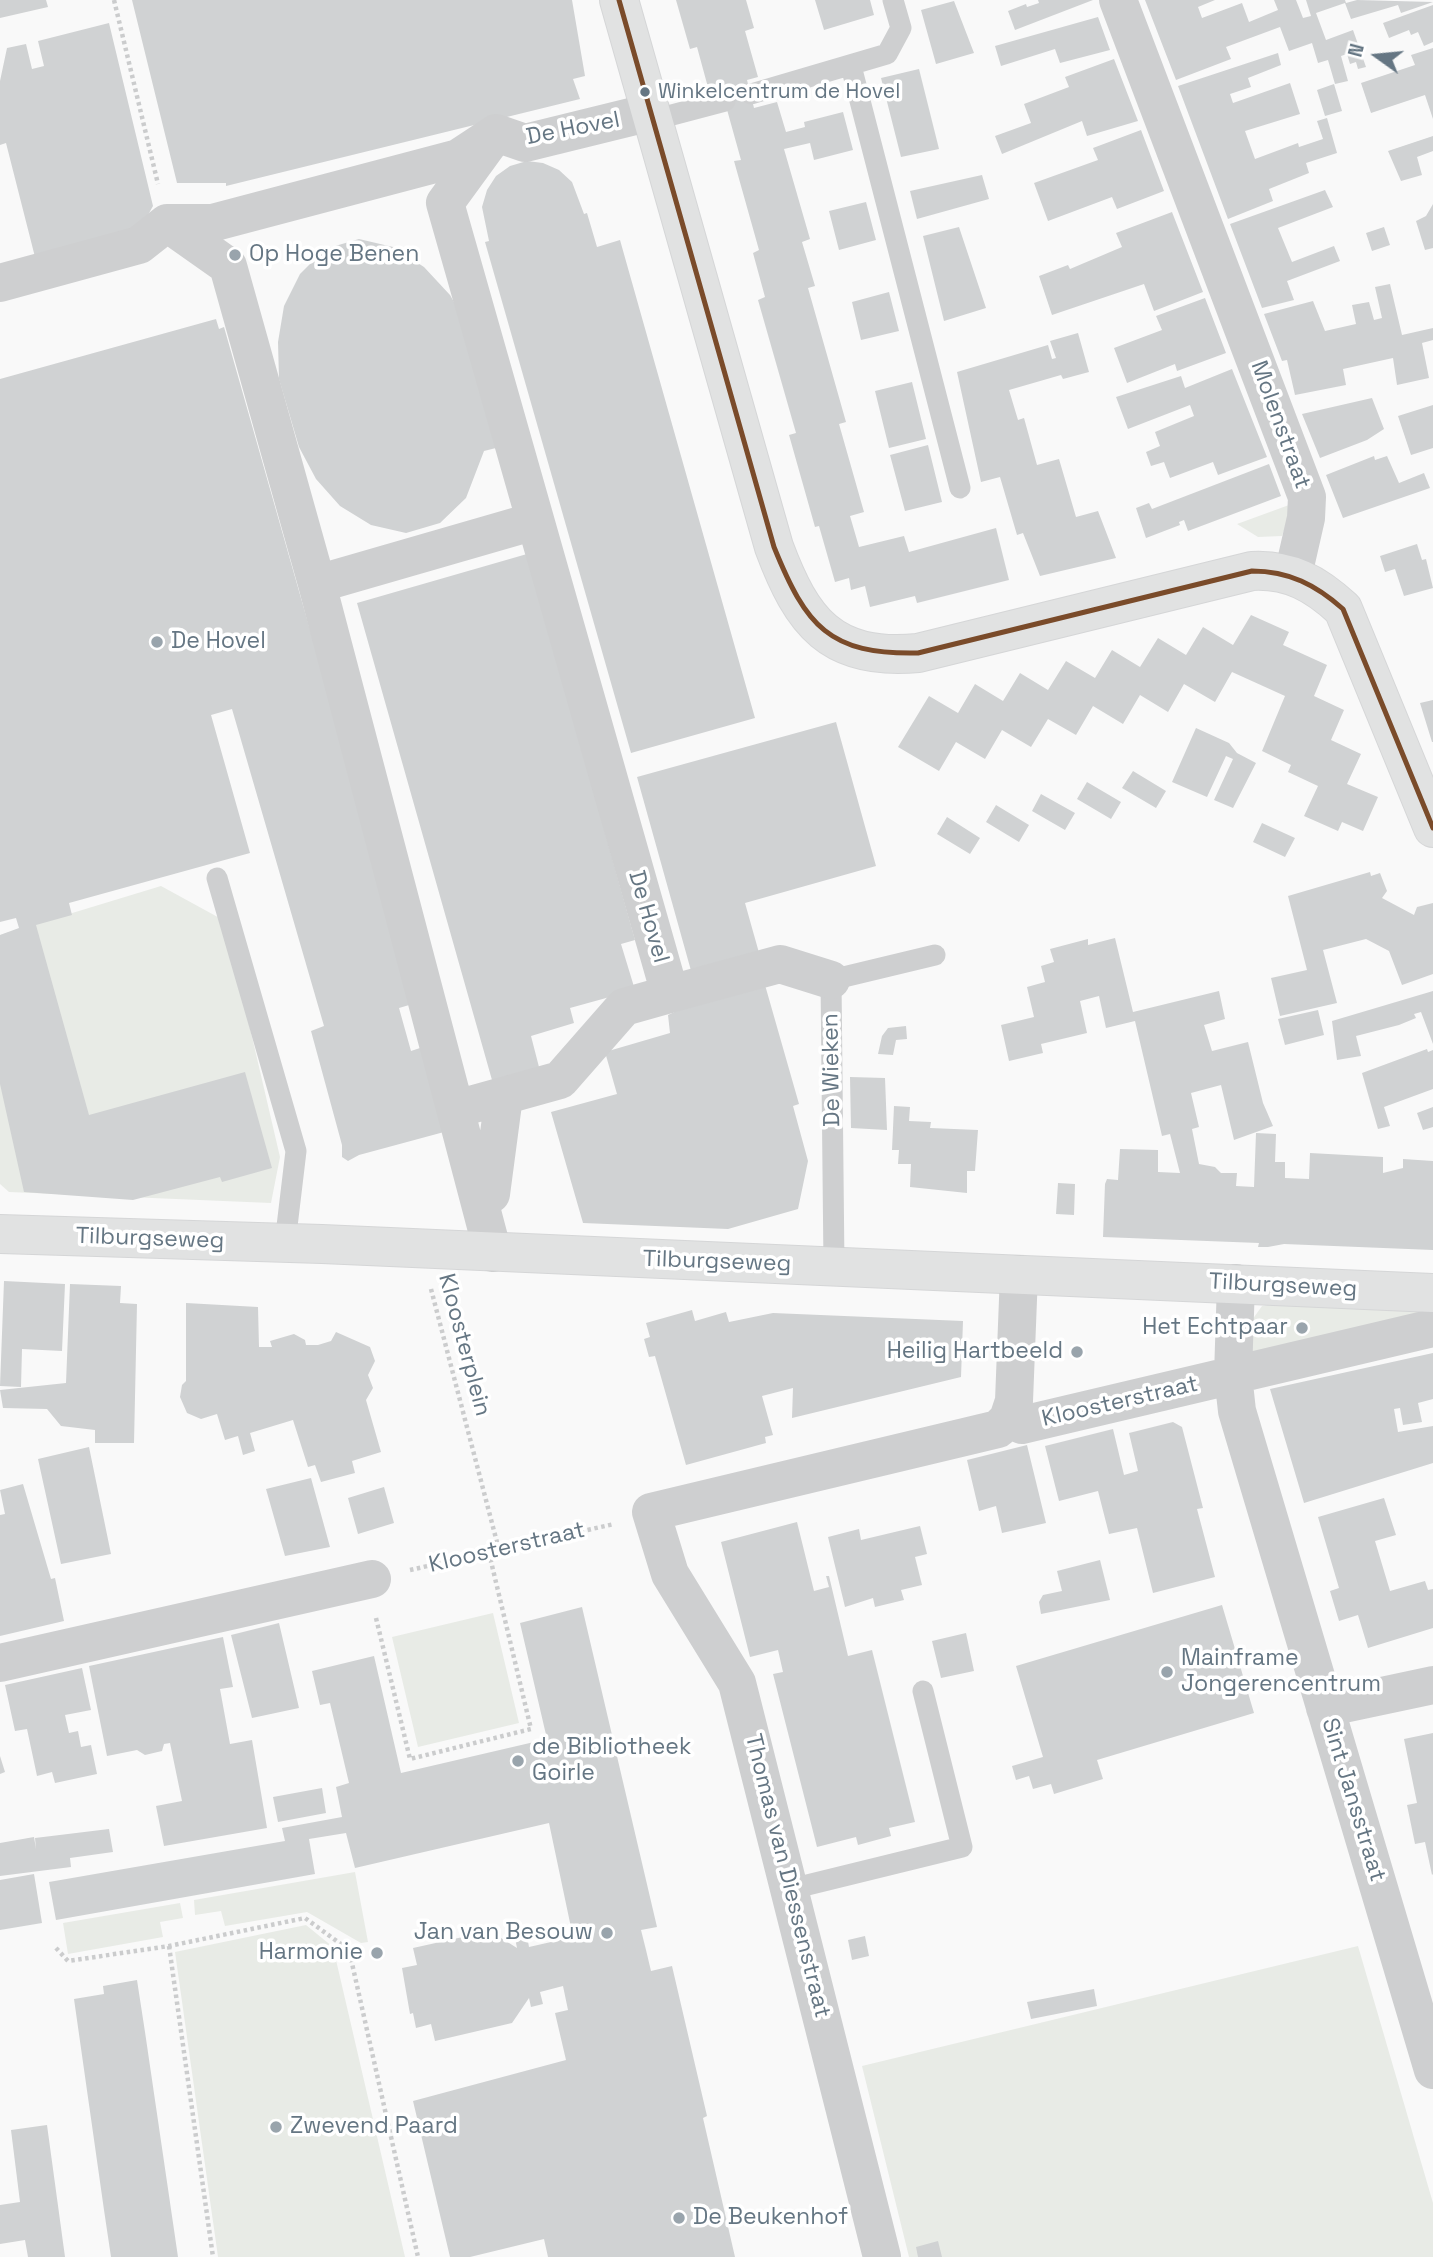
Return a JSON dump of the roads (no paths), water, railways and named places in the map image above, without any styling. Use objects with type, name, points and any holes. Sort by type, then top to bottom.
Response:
[{"type":"street","points":[[619,0],[774,547],[789,588],[804,612],[821,630],[866,652],[891,655],[918,653],[1252,571],[1293,575],[1323,590],[1343,609],[1433,828]]},
{"type":"street","name":"Molenstraat","points":[[1118,0],[1307,497],[1306,518],[1293,575]]},
{"type":"street","name":"De Hovel","points":[[496,133],[525,143],[652,116]]},
{"type":"street","name":"De Hovel","points":[[167,223],[212,223],[458,158],[496,133]]},
{"type":"street","name":"De Hovel","points":[[456,1109],[560,1080],[624,1007],[670,994],[445,204],[496,133]]},
{"type":"street","points":[[0,283],[139,245],[167,223],[228,265],[317,584],[493,1253]]},
{"type":"street","points":[[317,584],[535,521]]},
{"type":"street","points":[[670,994],[780,964],[831,980]]},
{"type":"street","points":[[479,1196],[491,1194],[504,1096]]},
{"type":"street","name":"Tilburgseweg","points":[[0,1234],[285,1243],[1433,1293]]},
{"type":"street","name":"Kloosterstraat","points":[[651,1512],[998,1429],[1008,1419],[1014,1401],[1019,1274]]},
{"type":"street","name":"Sint Jansstraat","points":[[1236,1283],[1233,1375],[1237,1411],[1433,2070]]},
{"type":"street","points":[[1233,1375],[1433,1328]]},
{"type":"street","name":"Kloosterstraat","points":[[1008,1419],[1022,1424],[1233,1375]]},
{"type":"street","name":"Thomas van Diessenstraat","points":[[651,1512],[670,1574],[737,1684],[883,2257]]},
{"type":"street","points":[[0,1663],[369,1580]]},
{"type":"street","points":[[1325,1708],[1433,1685]]},
{"type":"lane","points":[[751,94],[887,54],[901,28],[893,0]]},
{"type":"lane","points":[[851,66],[960,488]]},
{"type":"lane","points":[[652,116],[725,101]]},
{"type":"lane","points":[[217,878],[296,1152],[285,1243]]},
{"type":"lane","name":"De Wieken","points":[[834,1267],[831,980],[935,955]]},
{"type":"lane","points":[[790,1889],[962,1847],[923,1691]]},
{"type":"place","name":"Winkelcentrum de Hovel","points":[[645,92]]},
{"type":"place","name":"Op Hoge Benen","points":[[235,255]]},
{"type":"place","name":"De Hovel","points":[[157,642]]},
{"type":"place","name":"Het Echtpaar","points":[[1302,1328]]},
{"type":"place","name":"Heilig Hartbeeld","points":[[1077,1352]]},
{"type":"place","name":"Mainframe Jongerencentrum","points":[[1167,1672]]},
{"type":"place","name":"de Bibliotheek Goirle","points":[[518,1761]]},
{"type":"place","name":"Jan van Besouw","points":[[607,1933]]},
{"type":"place","name":"Harmonie","points":[[377,1953]]},
{"type":"place","name":"Zwevend Paard","points":[[276,2127]]},
{"type":"place","name":"De Beukenhof","points":[[679,2218]]}]
